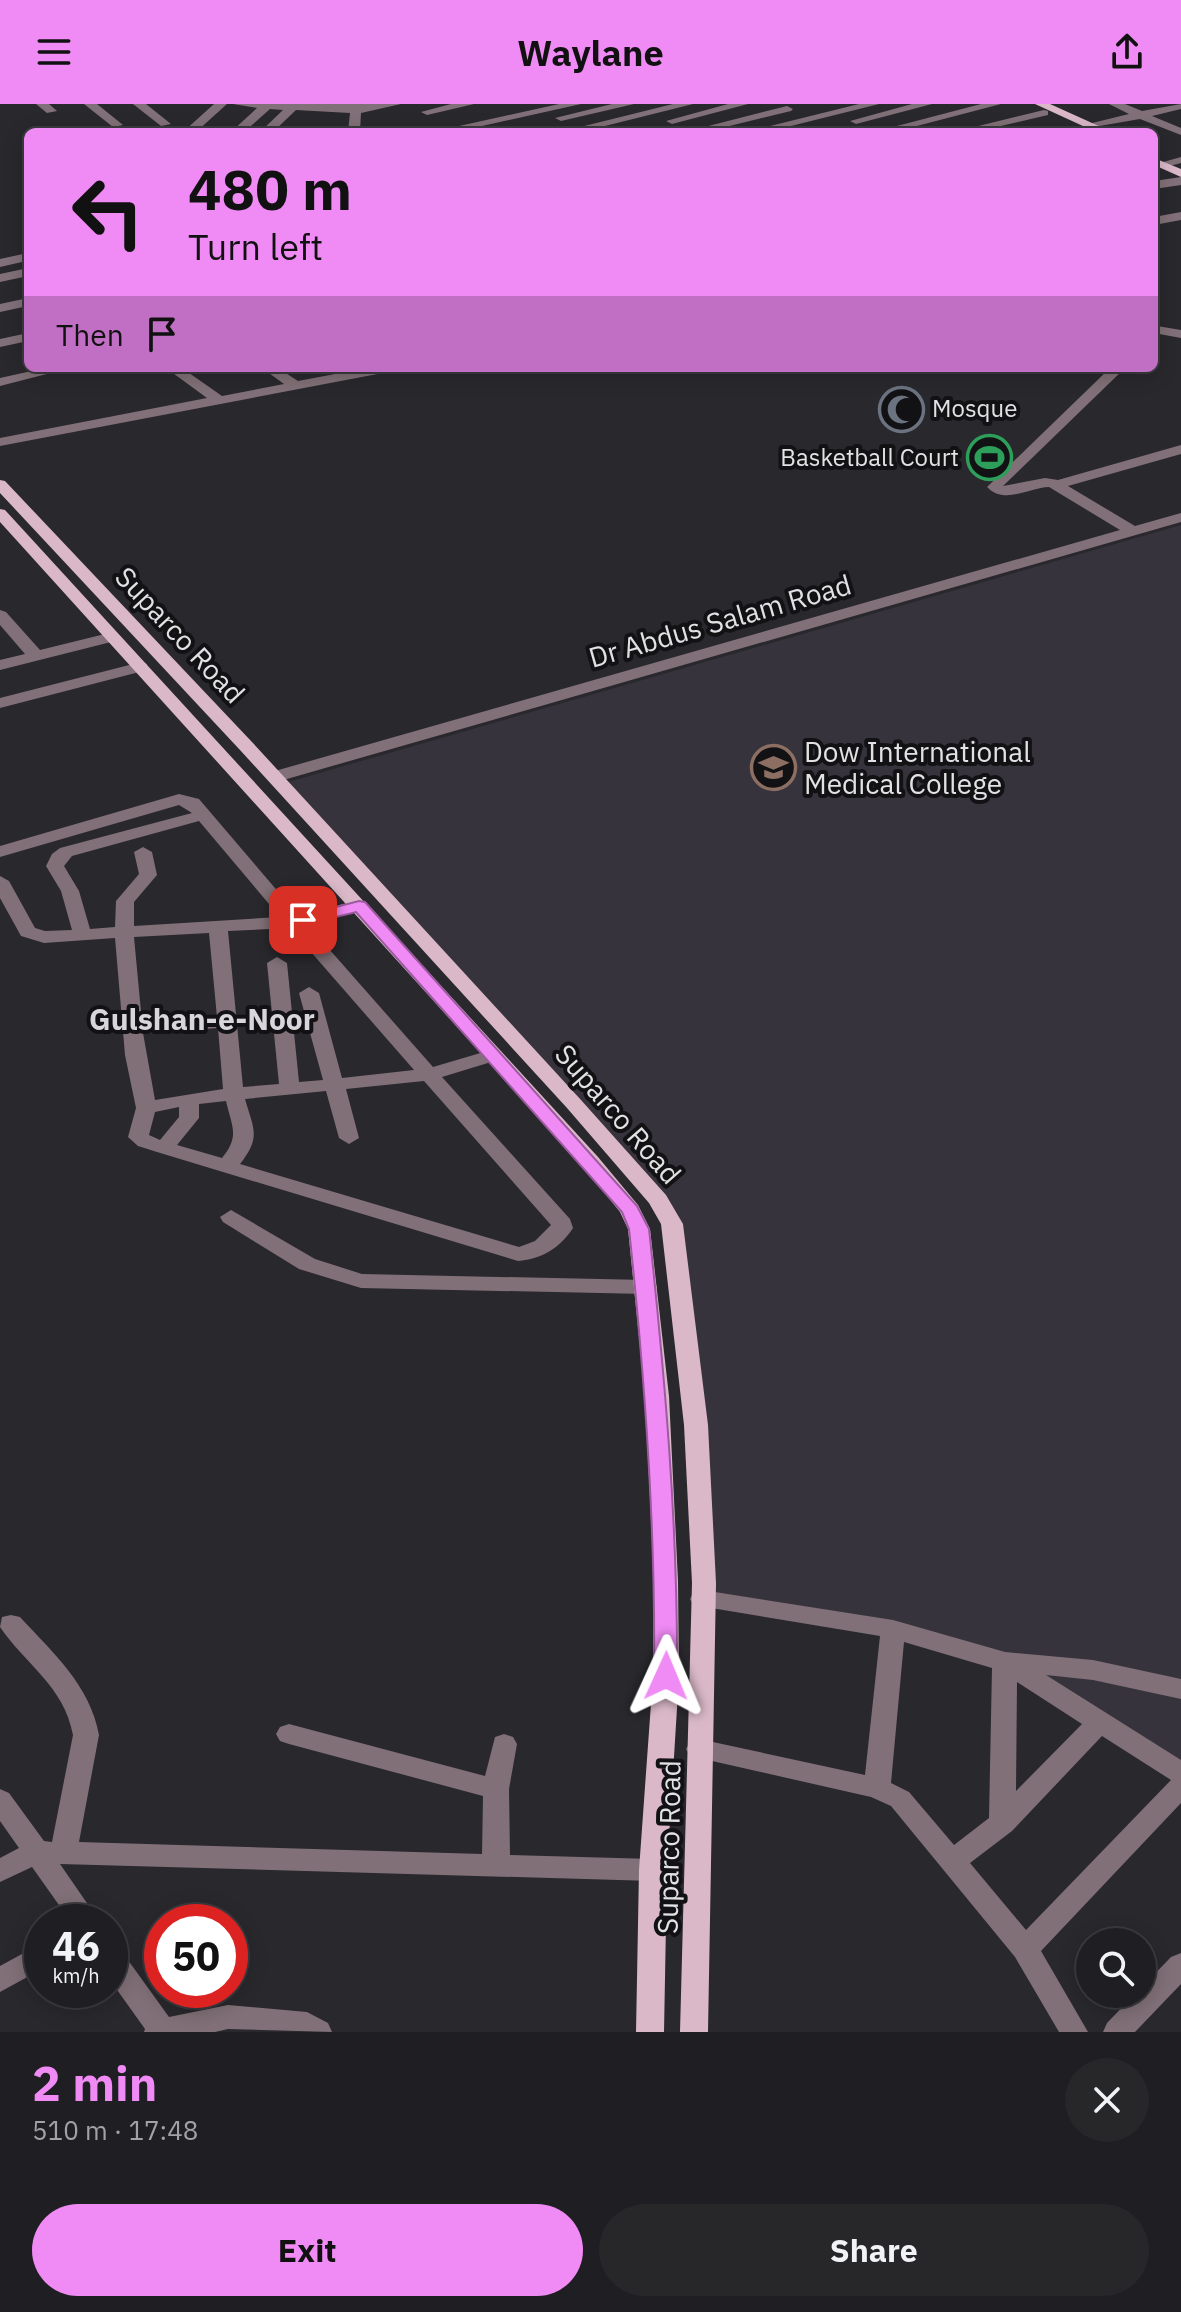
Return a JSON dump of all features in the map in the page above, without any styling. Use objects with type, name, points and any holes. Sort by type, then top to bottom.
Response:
[{"type":"main road","points":[[1024,104],[1088,128]]},
{"type":"main road","points":[[1158,158],[1180,164]]},
{"type":"main road","name":"Suparco Road","points":[[0,484],[71,574],[113,637],[494,1055],[630,1210],[639,1229],[657,1396],[666,1581],[653,1870],[650,2032]]},
{"type":"main road","name":"Suparco Road","points":[[0,513],[71,574],[274,777],[574,1104],[658,1200],[672,1224],[696,1425],[702,1602],[694,2032]]},
{"type":"main road","points":[[337,880],[359,873]]},
{"type":"main road","points":[[666,1581],[702,1602]]},
{"type":"main road","points":[[666,1620],[702,1602]]},
{"type":"street","points":[[90,104],[117,125]]},
{"type":"street","points":[[139,104],[165,124]]},
{"type":"street","points":[[194,128],[221,104]]},
{"type":"street","points":[[239,104],[356,107],[395,104]]},
{"type":"street","points":[[456,128],[571,104],[614,128]]},
{"type":"street","points":[[516,128],[628,104]]},
{"type":"street","points":[[583,128],[687,104]]},
{"type":"street","points":[[639,128],[742,104]]},
{"type":"street","points":[[759,104],[804,128]]},
{"type":"street","points":[[768,128],[873,104]]},
{"type":"street","points":[[890,104],[902,110]]},
{"type":"street","points":[[828,128],[926,104]]},
{"type":"street","points":[[897,128],[995,104]]},
{"type":"street","points":[[1115,104],[1181,132]]},
{"type":"street","points":[[242,128],[268,105]]},
{"type":"street","points":[[270,128],[295,106]]},
{"type":"street","points":[[1094,128],[1181,106]]},
{"type":"street","points":[[354,128],[356,107]]},
{"type":"street","points":[[427,112],[473,107]]},
{"type":"street","points":[[708,128],[799,107]]},
{"type":"street","points":[[977,128],[1049,111]]},
{"type":"street","points":[[923,122],[939,128]]},
{"type":"street","points":[[1158,184],[1181,181]]},
{"type":"street","points":[[1175,217],[1181,228]]},
{"type":"street","points":[[0,263],[24,258]]},
{"type":"street","points":[[0,278],[24,273]]},
{"type":"street","points":[[0,308],[24,303]]},
{"type":"street","points":[[1158,332],[1181,334]]},
{"type":"street","points":[[0,343],[24,338]]},
{"type":"street","points":[[0,382],[45,372]]},
{"type":"street","points":[[179,372],[219,400]]},
{"type":"street","points":[[275,372],[295,385]]},
{"type":"street","points":[[0,442],[352,372]]},
{"type":"street","points":[[1114,372],[994,487],[1007,492],[1039,482],[1057,485],[1133,531]]},
{"type":"street","points":[[1057,485],[1181,449]]},
{"type":"street","name":"Dr Abdus Salam Road","points":[[274,777],[1181,517]]},
{"type":"street","points":[[3,623],[36,656]]},
{"type":"street","points":[[0,665],[113,637]]},
{"type":"street","points":[[0,703],[141,667]]},
{"type":"street","points":[[0,852],[179,799],[193,803],[292,922],[562,1224],[557,1235],[531,1253],[518,1254],[164,1148],[138,1137],[146,1108],[133,1028],[124,934],[125,901],[148,875],[143,852]]},
{"type":"street","points":[[83,935],[70,891],[55,866],[58,858],[66,852],[203,815]]},
{"type":"street","points":[[0,881],[28,932],[44,937],[292,922],[359,906]]},
{"type":"street","points":[[218,927],[234,1095],[245,1136],[243,1146],[227,1166]]},
{"type":"street","points":[[277,963],[290,1089]]},
{"type":"street","points":[[309,993],[349,1138]]},
{"type":"street","points":[[133,1028],[227,1022]]},
{"type":"street","points":[[146,1108],[189,1099],[428,1075],[494,1055]]},
{"type":"street","points":[[164,1148],[189,1118],[189,1099]]},
{"type":"street","points":[[231,1217],[307,1264],[361,1281],[646,1287]]},
{"type":"street","points":[[702,1602],[893,1629],[1005,1662],[1093,1670],[1181,1689]]},
{"type":"street","points":[[11,1624],[76,1698],[85,1718],[86,1735],[50,1852]]},
{"type":"street","points":[[877,1788],[893,1629]]},
{"type":"street","points":[[1005,1662],[1181,1773]]},
{"type":"street","points":[[1002,1823],[1005,1662]]},
{"type":"street","points":[[951,1863],[1002,1823],[1100,1722]]},
{"type":"street","points":[[289,1734],[496,1789]]},
{"type":"street","points":[[496,1866],[496,1789],[504,1744]]},
{"type":"street","points":[[699,1749],[877,1788],[900,1799],[1025,1949],[1074,2032]]},
{"type":"street","points":[[1025,1949],[1181,1786]]},
{"type":"street","points":[[0,1800],[50,1852],[77,1904]]},
{"type":"street","points":[[0,1871],[50,1852],[653,1870]]},
{"type":"street","points":[[1117,2032],[1181,1965]]},
{"type":"street","points":[[0,1980],[24,1966]]},
{"type":"street","points":[[128,1983],[161,2031],[228,2017],[307,2024],[318,2032]]},
{"type":"shaded area","points":[[1181,525],[1181,1770],[1007,1666],[893,1628],[705,1595],[673,1223],[278,785]]},
{"type":"place","name":"Mosque","points":[[901,409]]},
{"type":"place","name":"Basketball Court","points":[[990,458]]},
{"type":"place","name":"Dow International Medical College","points":[[773,768]]},
{"type":"district","name":"Gulshan-e-Noor","points":[[202,1020]]},
{"type":"route","points":[[303,920],[359,906],[591,1162],[630,1210],[639,1229],[657,1396],[666,1581],[666,1676]]}]
